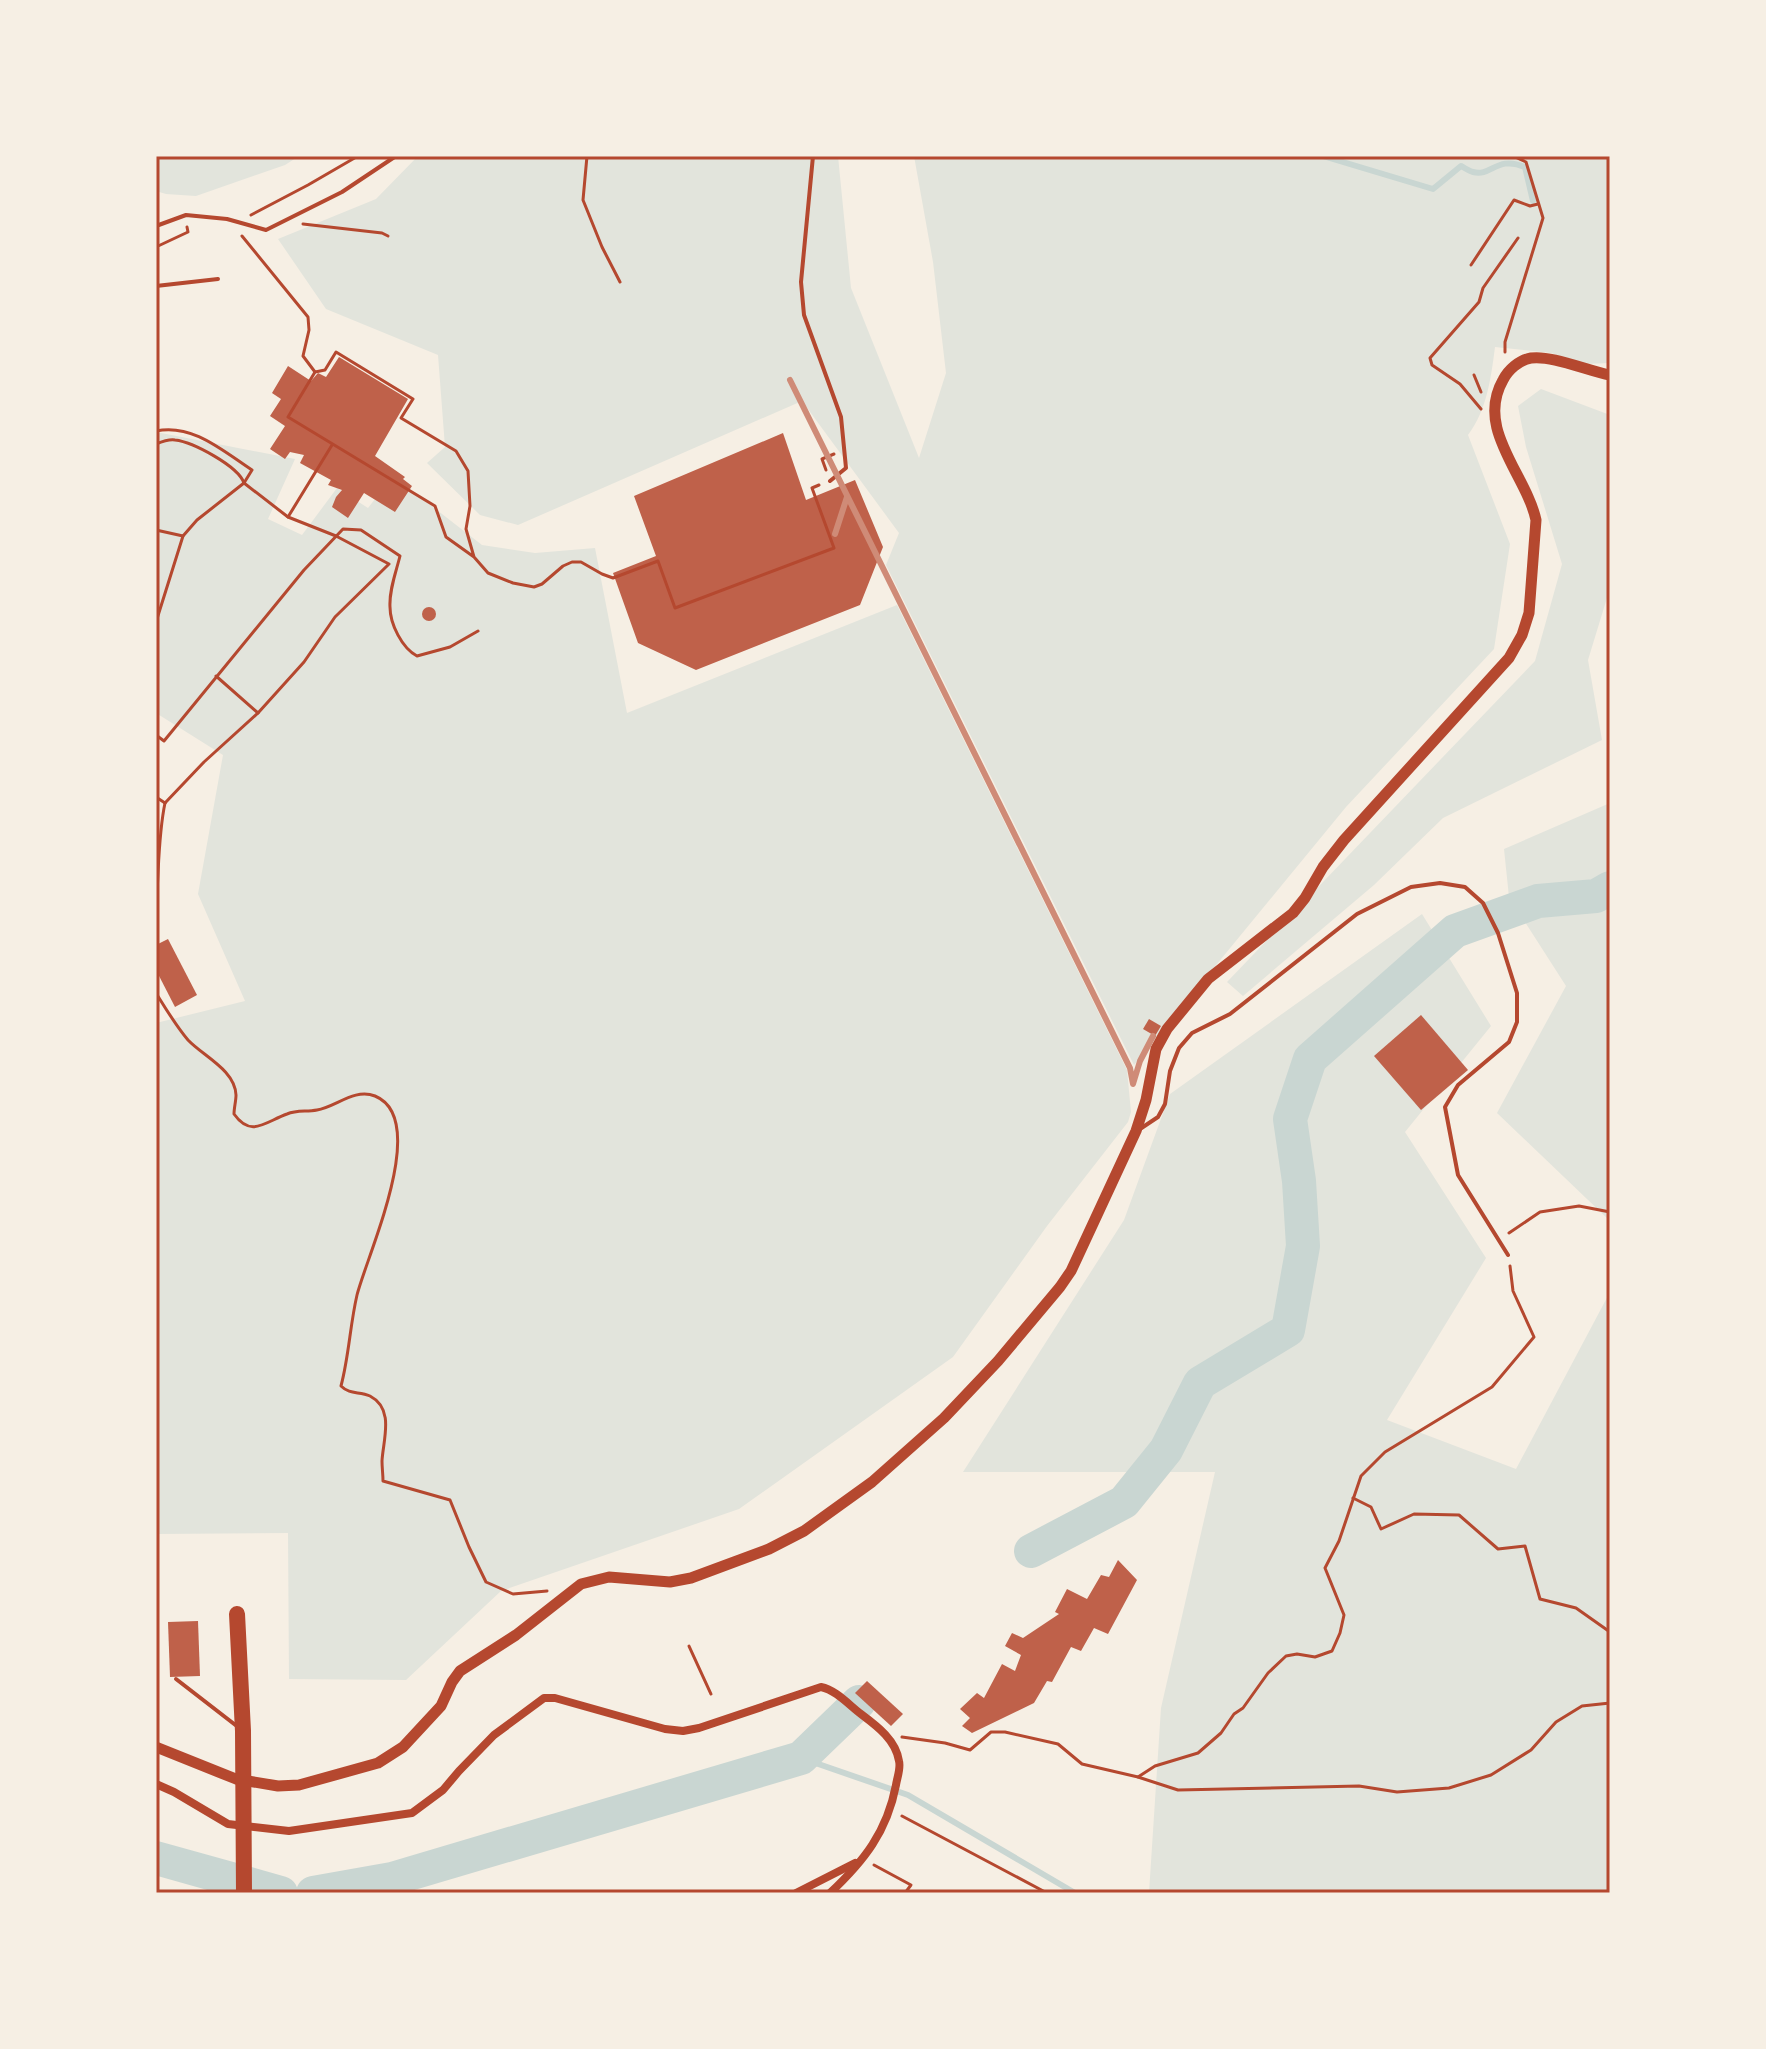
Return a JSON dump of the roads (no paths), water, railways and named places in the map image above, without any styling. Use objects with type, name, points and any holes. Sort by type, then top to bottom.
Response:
[{"type":"highway","points":[[237,1614],[243,1739],[244,1893]]},
{"type":"street","points":[[156,1747],[236,1779],[278,1786],[299,1785],[378,1763],[403,1747],[441,1706],[460,1671],[516,1635],[581,1584],[609,1577],[670,1582],[691,1578],[769,1549],[804,1531],[872,1482],[944,1418],[998,1361],[1060,1287],[1077,1259],[1136,1131],[1156,1049],[1167,1029],[1208,979],[1293,913],[1344,840],[1509,658],[1522,635],[1529,613],[1536,520],[1495,423],[1497,390],[1505,376],[1517,364],[1531,358],[1545,358],[1610,375]]},
{"type":"street","points":[[156,1784],[228,1824],[289,1831],[412,1813],[443,1790],[494,1735],[544,1698],[555,1698],[665,1729],[683,1731],[821,1687],[835,1694],[892,1741],[900,1763],[884,1826],[863,1860],[830,1893]]},
{"type":"street","points":[[796,1893],[863,1860]]},
{"type":"lane","points":[[156,226],[186,215],[227,219],[266,230],[342,192],[396,156]]},
{"type":"lane","points":[[813,156],[801,282],[804,315],[841,417],[846,468],[830,481]]},
{"type":"lane","points":[[156,286],[218,279]]},
{"type":"lane","points":[[1136,1131],[1158,1117],[1165,1104],[1170,1071],[1179,1048],[1192,1033],[1230,1014],[1357,914],[1411,887],[1440,883],[1465,887],[1483,903],[1498,933],[1517,993],[1517,1022],[1509,1042],[1458,1085],[1445,1107],[1458,1175],[1508,1255]]},
{"type":"lane","points":[[176,1679],[243,1739]]},
{"type":"waterway","points":[[1323,156],[1433,189],[1461,166],[1480,173],[1507,163],[1515,164],[1525,167],[1533,201]]},
{"type":"waterway","points":[[1031,1551],[1124,1502],[1166,1450],[1200,1383],[1288,1330],[1303,1246],[1299,1181],[1290,1119],[1310,1059],[1455,931],[1538,901],[1596,896],[1610,888]]},
{"type":"waterway","points":[[313,1893],[392,1879],[801,1758],[859,1702]]},
{"type":"waterway","points":[[801,1758],[908,1795],[1075,1893]]},
{"type":"waterway","points":[[156,1858],[281,1893]]},
{"type":"railway","points":[[790,380],[1130,1068],[1133,1084],[1153,1036]]},
{"type":"railway","points":[[835,534],[847,497]]}]
